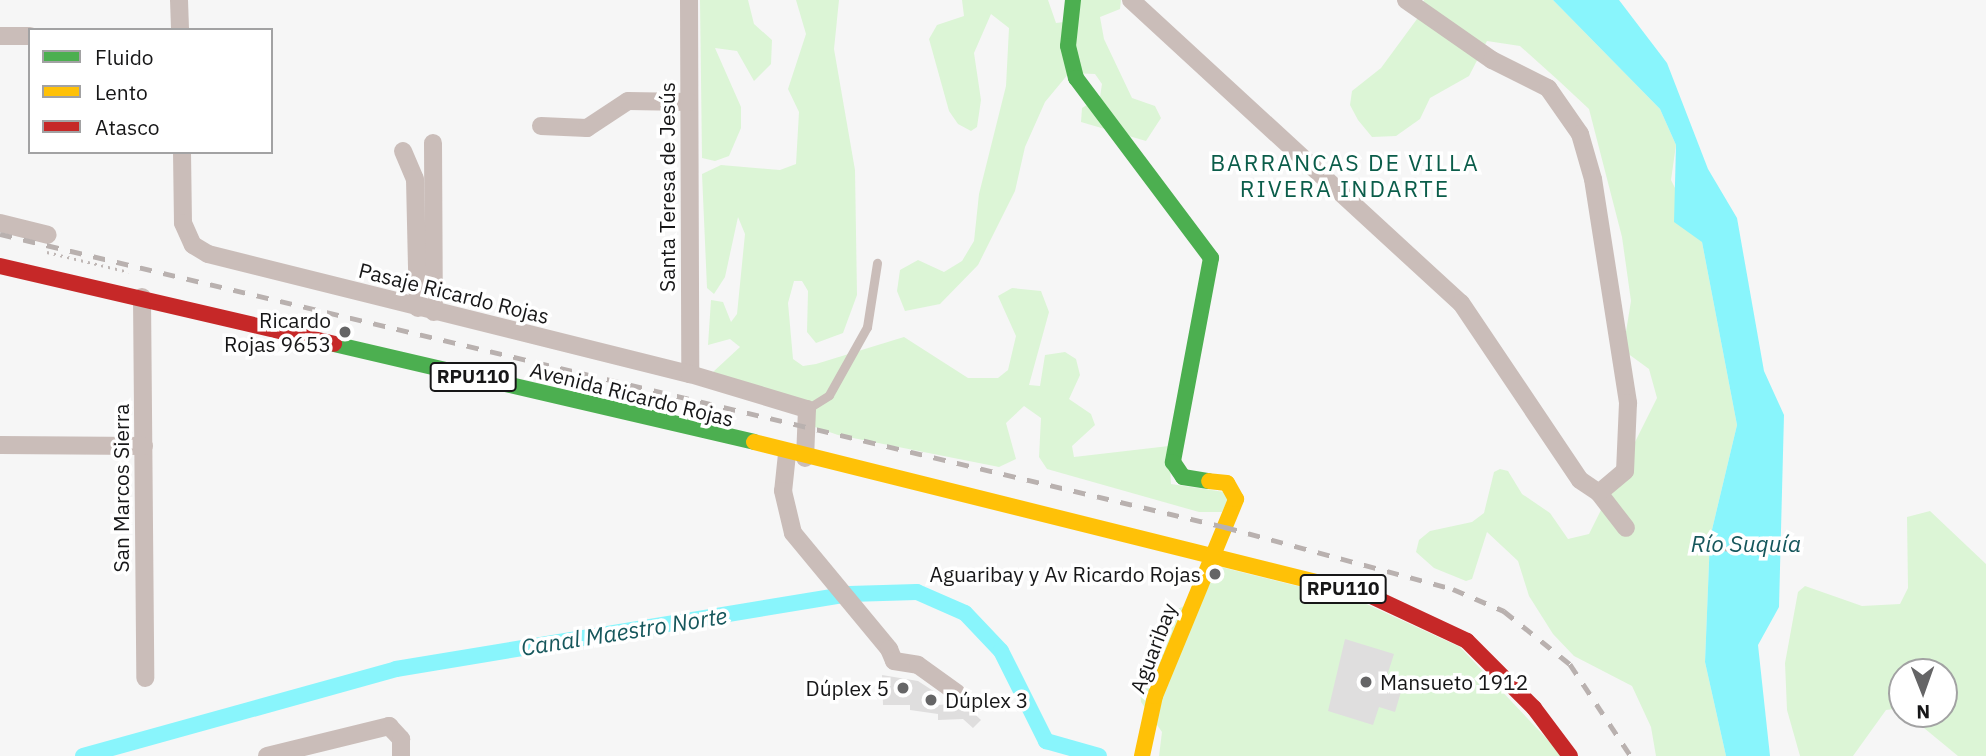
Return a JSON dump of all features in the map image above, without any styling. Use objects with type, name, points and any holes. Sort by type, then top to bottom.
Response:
[{"type":"main road","name":"Aguaribay","points":[[1073,0],[1068,57],[1076,78],[1211,258],[1173,454],[1183,477],[1227,483],[1235,492],[1234,506],[1155,696],[1142,756]]},
{"type":"main road","name":"Avenida Ricardo Rojas","points":[[0,266],[142,297],[796,456],[938,485],[1211,558]]},
{"type":"main road","name":"RPU110","points":[[1211,558],[1369,596],[1441,626],[1468,641],[1518,690],[1570,756]]},
{"type":"street","points":[[179,0],[180,28]]},
{"type":"street","name":"Santa Teresa de Jesús","points":[[689,0],[690,374]]},
{"type":"street","points":[[1131,0],[1461,303],[1580,480],[1599,493],[1626,528]]},
{"type":"street","points":[[1406,0],[1492,60],[1548,88],[1580,134],[1593,179],[1628,403],[1625,471],[1599,493]]},
{"type":"street","points":[[0,36],[28,36]]},
{"type":"street","points":[[541,126],[586,128],[628,101],[689,102]]},
{"type":"street","points":[[426,310],[433,143]]},
{"type":"street","points":[[403,151],[415,180],[426,310]]},
{"type":"street","name":"Pasaje Ricardo Rojas","points":[[182,154],[183,223],[193,245],[208,254],[690,374],[807,409]]},
{"type":"street","points":[[0,223],[48,235]]},
{"type":"street","name":"San Marcos Sierra","points":[[142,297],[145,678]]},
{"type":"street","points":[[807,409],[796,456],[783,491],[793,533],[874,637],[876,655],[918,665],[957,693]]},
{"type":"street","points":[[0,445],[144,446]]},
{"type":"street","points":[[267,756],[381,726],[389,726],[401,747]]},
{"type":"lane","points":[[807,409],[829,395],[867,327],[877,262]]},
{"type":"path","points":[[1697,550],[1793,548]]},
{"type":"green space","points":[[700,0],[748,0],[754,24],[772,40],[771,64],[754,81],[737,51],[715,48],[741,107],[741,128],[729,156],[715,161],[702,158]]},
{"type":"green space","points":[[796,0],[839,0],[834,49],[855,170],[857,295],[843,333],[816,343],[807,332],[808,291],[802,281],[794,281],[788,303],[793,359],[803,366],[816,364],[904,337],[968,378],[998,378],[1008,370],[1016,336],[998,296],[1012,288],[1041,291],[1049,312],[1029,385],[1040,386],[1045,355],[1065,352],[1076,359],[1080,375],[1069,399],[1091,414],[1095,425],[1072,446],[1074,457],[1169,446],[1171,484],[1231,493],[1222,512],[1199,512],[1047,469],[1039,457],[1041,418],[1024,406],[1006,423],[1016,459],[999,467],[838,435],[809,425],[807,404],[713,372],[740,347],[730,339],[708,345],[711,300],[723,302],[731,322],[737,314],[745,234],[738,217],[725,277],[714,294],[707,288],[702,174],[721,165],[780,170],[796,164],[799,112],[788,89],[806,34]]},
{"type":"green space","points":[[962,0],[1048,0],[1056,23],[1064,22],[1066,0],[1121,0],[1120,9],[1100,17],[1104,39],[1132,98],[1155,106],[1161,118],[1146,141],[1081,122],[1082,108],[1100,97],[1102,84],[1095,74],[1069,73],[1045,102],[1025,147],[1015,191],[978,265],[940,304],[905,311],[897,291],[900,270],[918,260],[944,272],[962,261],[974,241],[979,194],[1006,86],[1009,28],[991,14],[974,53],[981,100],[977,127],[971,131],[958,124],[949,111],[929,39],[937,25],[964,16]]},
{"type":"green space","points":[[1424,0],[1553,0],[1660,109],[1676,145],[1671,180],[1702,242],[1737,425],[1710,538],[1705,662],[1726,756],[1656,756],[1651,727],[1632,686],[1574,656],[1553,634],[1529,596],[1518,561],[1487,532],[1472,579],[1466,581],[1434,568],[1416,552],[1419,540],[1430,531],[1472,522],[1484,513],[1494,472],[1500,469],[1508,471],[1522,494],[1550,513],[1568,539],[1589,534],[1657,398],[1649,369],[1623,350],[1631,301],[1622,237],[1589,109],[1559,81],[1520,46],[1487,41],[1469,76],[1430,98],[1420,119],[1396,136],[1372,137],[1358,120],[1350,105],[1352,91],[1381,68],[1417,19]]},
{"type":"green space","points":[[1930,511],[1986,564],[1986,756],[1958,756],[1924,728],[1958,728],[1958,658],[1888,658],[1888,710],[1853,756],[1800,756],[1787,710],[1785,663],[1798,592],[1805,586],[1862,606],[1900,604],[1908,588],[1907,517]]},
{"type":"green space","points":[[1217,566],[1362,602],[1460,647],[1563,756],[1159,756],[1162,732],[1141,702],[1139,676],[1160,617],[1204,597]]},
{"type":"water","name":"Río Suquía","points":[[1553,0],[1619,0],[1667,63],[1708,169],[1737,218],[1764,371],[1784,415],[1779,607],[1758,645],[1770,756],[1726,756],[1705,662],[1710,538],[1737,425],[1702,242],[1674,222],[1676,145],[1660,109]]},
{"type":"building","name":"Mansueto 1912","points":[[1345,639],[1394,654],[1386,679],[1403,685],[1395,712],[1379,707],[1373,725],[1328,711]]},
{"type":"building","points":[[882,675],[918,681],[938,694],[938,705],[963,703],[981,720],[973,728],[963,719],[938,720],[938,714],[910,710],[910,705],[883,705]]},
{"type":"waterway","name":"Canal Maestro Norte","points":[[83,756],[396,669],[849,594],[917,592],[965,613],[1001,651],[1046,741],[1099,756]]},
{"type":"railway","points":[[0,234],[1225,527],[1453,589],[1504,611],[1570,664],[1631,756]]},
{"type":"traffic: fast","points":[[1073,0],[1068,46],[1076,78],[1211,258],[1173,462],[1183,477],[1209,481]]},
{"type":"traffic: fast","points":[[334,344],[754,442]]},
{"type":"traffic: slow","points":[[754,442],[1332,586]]},
{"type":"traffic: slow","points":[[1142,756],[1155,696],[1236,499],[1227,483],[1209,481]]},
{"type":"traffic: jam","points":[[0,266],[334,344]]},
{"type":"traffic: jam","points":[[1332,586],[1369,595],[1467,641],[1534,708],[1570,756]]},
{"type":"place","name":"Ricardo Rojas 9653","points":[[345,332]]},
{"type":"place","name":"Aguaribay y Av Ricardo Rojas","points":[[1215,574]]},
{"type":"place","name":"Mansueto 1912","points":[[1366,682]]},
{"type":"place","name":"Dúplex 5","points":[[903,688]]},
{"type":"place","name":"Dúplex 3","points":[[931,700]]},
{"type":"district","name":"BARRANCAS DE VILLA RIVERA INDARTE","points":[[1345,175]]}]
